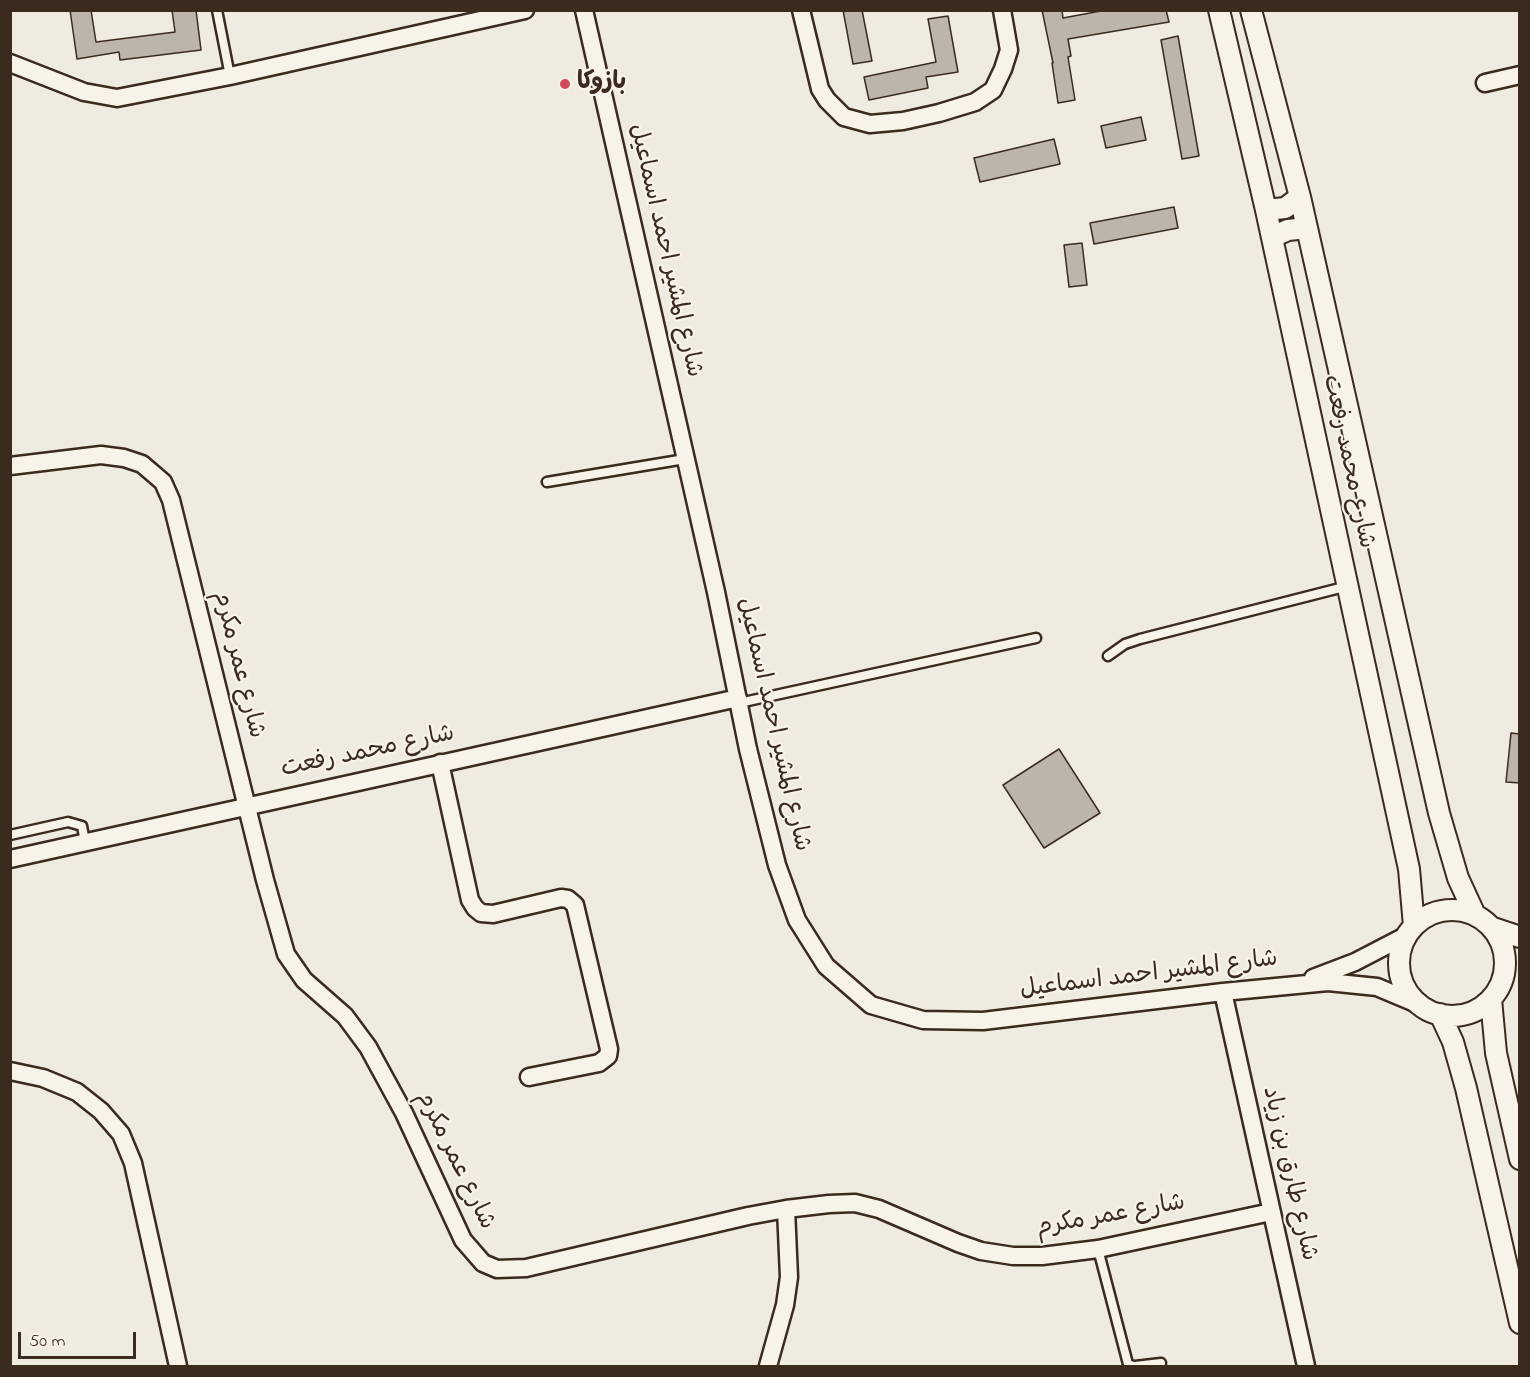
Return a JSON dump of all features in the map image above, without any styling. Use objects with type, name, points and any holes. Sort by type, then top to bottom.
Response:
[{"type":"street","points":[[10,63],[84,92],[117,98],[158,92],[525,10]]},
{"type":"street","name":"شارع المشير احمد اسماعيل","points":[[584,10],[716,592],[748,749],[777,865],[797,920],[826,966],[871,1005],[923,1020],[983,1021],[1223,992],[1328,982],[1377,987],[1420,1005]]},
{"type":"street","points":[[801,10],[820,89],[826,100],[844,117],[870,124],[903,121],[939,113],[975,102],[993,90],[1009,50],[1002,10]]},
{"type":"street","name":"شارع محمد رفعت","points":[[1219,10],[1272,237],[1409,869],[1410,931]]},
{"type":"street","name":"شارع محمد رفعت","points":[[1251,10],[1300,197],[1439,813],[1458,878],[1475,915]]},
{"type":"street","points":[[1485,83],[1520,75]]},
{"type":"street","points":[[1266,210],[1285,208],[1300,197]]},
{"type":"street","points":[[1272,237],[1288,230],[1307,228]]},
{"type":"street","name":"شارع عمر مكرم","points":[[10,466],[101,455],[124,458],[142,464],[163,482],[171,500],[265,880],[286,954],[304,980],[345,1016],[368,1047],[404,1113],[463,1240],[483,1263],[497,1269],[526,1268],[786,1209],[829,1204],[855,1203],[879,1209],[958,1243],[981,1251],[1013,1256],[1042,1256],[1098,1248],[1271,1212]]},
{"type":"street","name":"شارع محمد رفعت","points":[[10,859],[440,763],[738,701]]},
{"type":"street","points":[[440,763],[470,900],[475,908],[481,913],[493,914],[561,898],[568,899],[575,905],[609,1049],[608,1056],[599,1063],[529,1077]]},
{"type":"street","points":[[1520,937],[1493,928],[1475,915],[1454,910],[1443,911],[1422,919],[1410,931],[1402,945],[1399,967],[1406,988],[1420,1005],[1451,1016],[1473,1012],[1494,995],[1520,984]]},
{"type":"street","points":[[1493,928],[1506,958],[1503,980],[1494,995],[1496,1053],[1520,1159]]},
{"type":"street","name":"شارع المشير احمد اسماعيل","points":[[1295,984],[1355,962],[1410,931]]},
{"type":"street","name":"شارع طارق بن زياد","points":[[1223,992],[1306,1366]]},
{"type":"street","points":[[1440,1014],[1454,1042],[1466,1088],[1520,1323]]},
{"type":"street","points":[[10,1071],[43,1078],[77,1092],[101,1111],[121,1134],[133,1163],[178,1366]]},
{"type":"street","points":[[768,1366],[785,1305],[789,1277],[786,1209]]},
{"type":"lane","points":[[218,10],[230,76]]},
{"type":"lane","points":[[546,482],[685,459]]},
{"type":"lane","points":[[1108,656],[1125,644],[1140,639],[1348,586]]},
{"type":"lane","points":[[738,701],[1036,638]]},
{"type":"lane","points":[[10,835],[69,822],[82,826],[85,842]]},
{"type":"lane","points":[[1098,1248],[1128,1364],[1134,1366],[1161,1363]]},
{"type":"building","points":[[70,10],[91,10],[96,42],[175,32],[172,10],[196,10],[201,50],[120,60],[119,52],[77,59]]},
{"type":"building","points":[[843,10],[862,10],[872,61],[853,64]]},
{"type":"building","points":[[1042,10],[1062,10],[1063,18],[1106,10],[1166,10],[1169,22],[1068,39],[1071,56],[1068,57],[1075,100],[1058,103],[1053,63]]},
{"type":"building","points":[[948,16],[958,72],[926,77],[928,88],[869,100],[864,77],[936,62],[928,19]]},
{"type":"building","points":[[1178,36],[1199,156],[1182,159],[1161,40]]},
{"type":"building","points":[[1141,117],[1146,140],[1106,148],[1101,126]]},
{"type":"building","points":[[1054,139],[1060,164],[980,182],[974,158]]},
{"type":"building","points":[[1174,207],[1178,228],[1094,244],[1090,223]]},
{"type":"building","points":[[1082,243],[1087,285],[1069,287],[1064,245]]},
{"type":"building","points":[[1511,733],[1520,734],[1520,783],[1506,782]]},
{"type":"building","points":[[1059,749],[1100,813],[1044,848],[1003,785]]},
{"type":"place","name":"بازوكا","points":[[565,84]]}]
